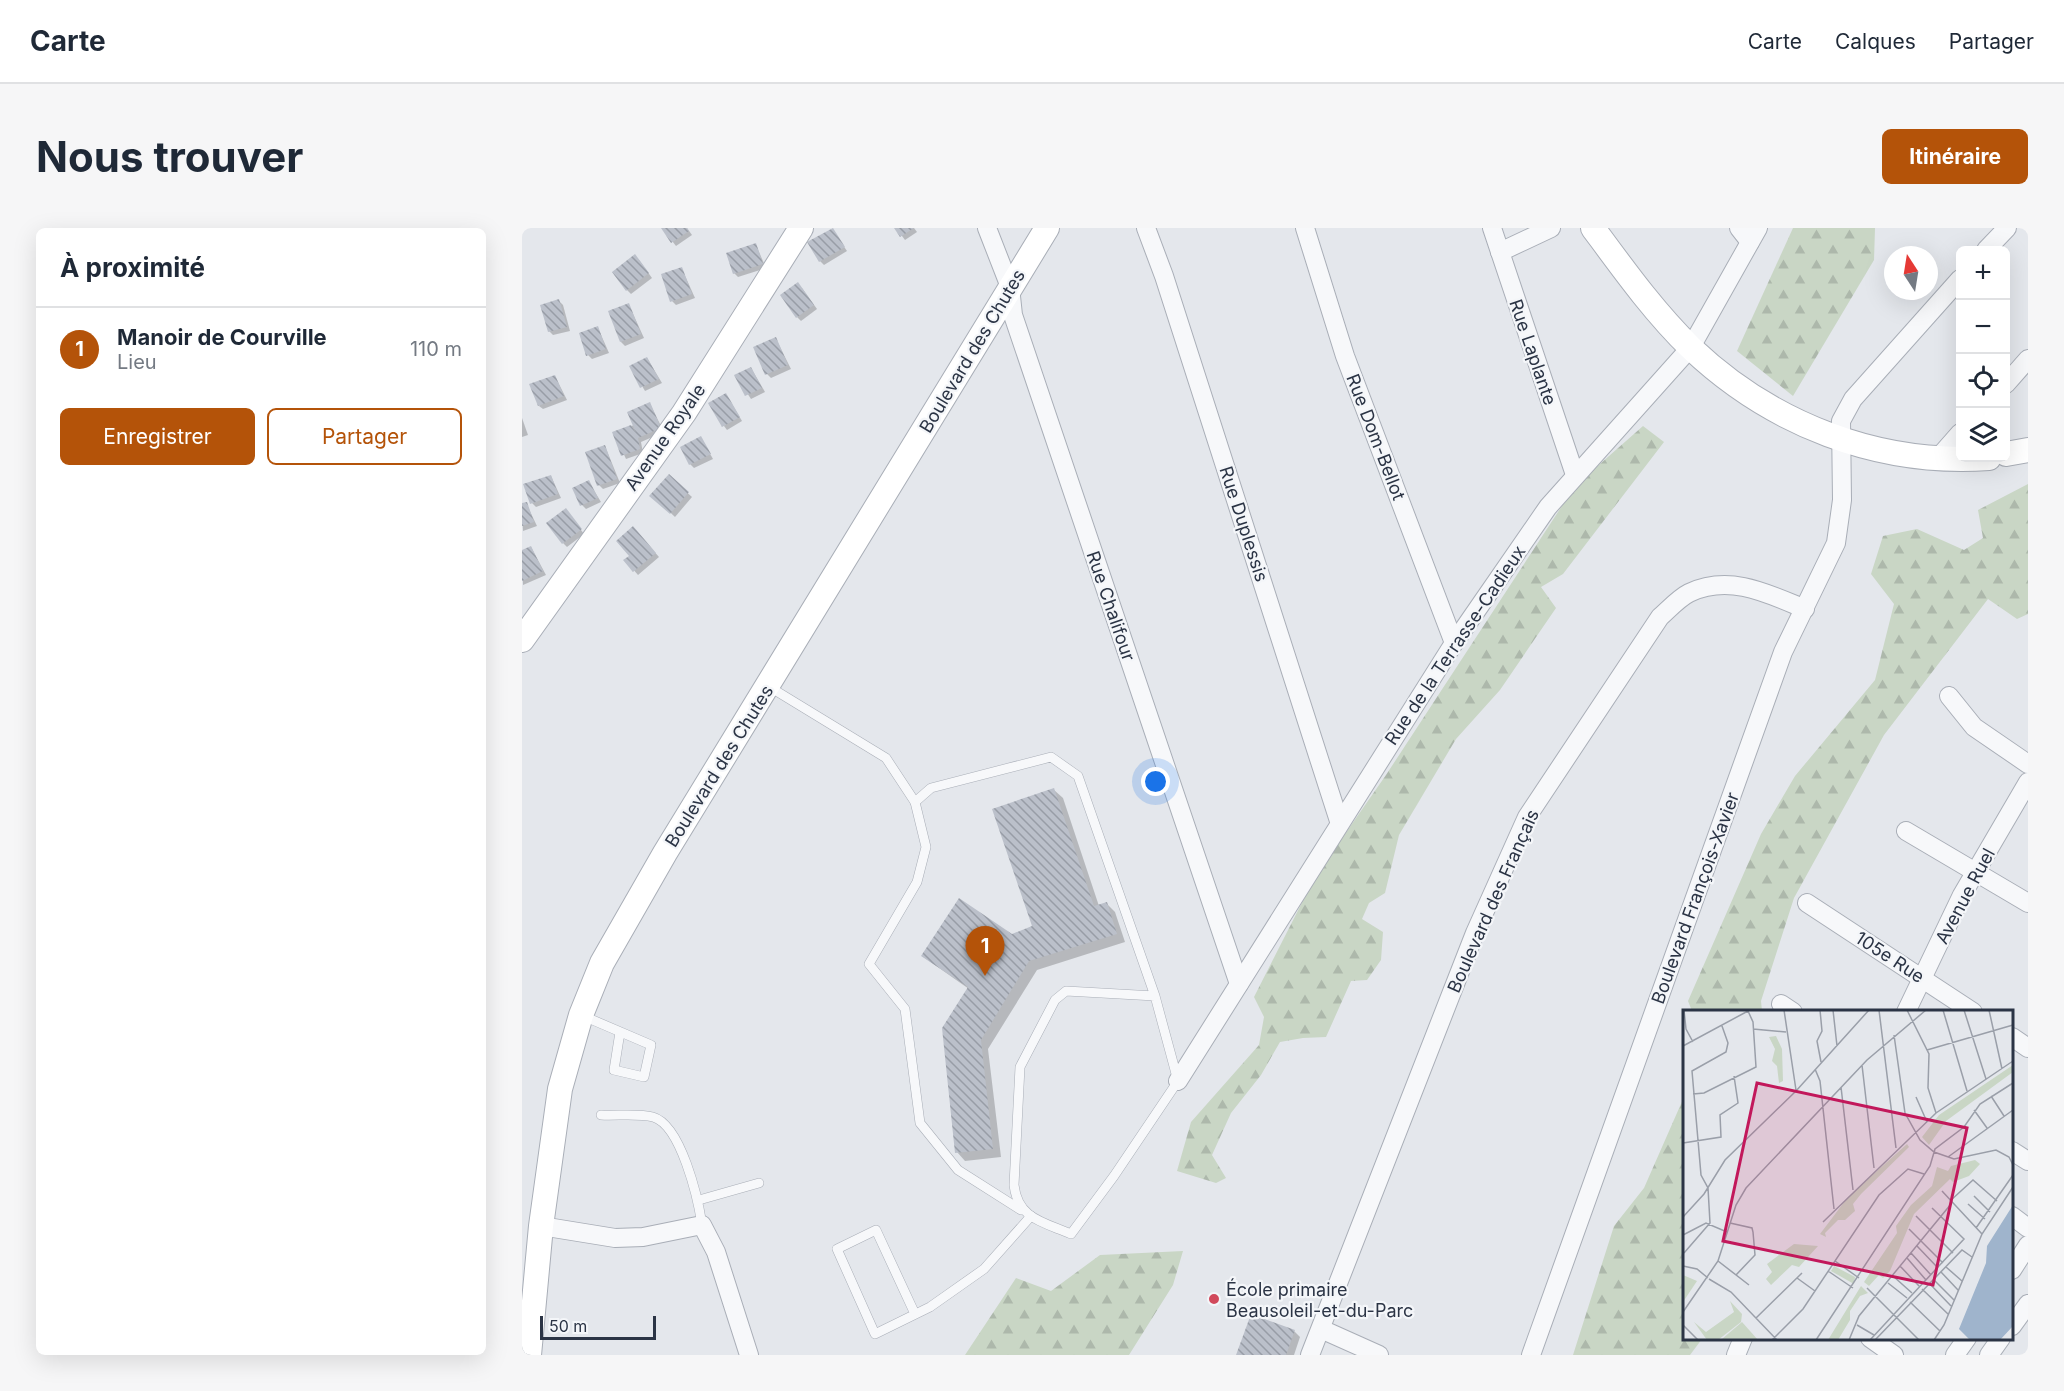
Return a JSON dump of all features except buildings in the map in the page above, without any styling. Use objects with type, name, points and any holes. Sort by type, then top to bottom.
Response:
[{"type":"street","name":"Avenue Royale","points":[[522,640],[684,413],[801,228]]},
{"type":"street","name":"Rue Chalifour","points":[[987,228],[1010,287],[1013,315],[1239,984]]},
{"type":"street","name":"Boulevard des Chutes","points":[[527,1351],[528,1288],[541,1226],[560,1089],[581,1015],[602,963],[665,853],[1047,228]]},
{"type":"street","name":"Rue Duplessis","points":[[1146,228],[1164,276],[1339,821]]},
{"type":"street","name":"Rue Dom-Bellot","points":[[1305,228],[1345,356],[1454,643]]},
{"type":"street","name":"Rue Laplante","points":[[1492,228],[1575,475]]},
{"type":"street","points":[[1500,252],[1551,228]]},
{"type":"street","points":[[1593,228],[1637,288],[1691,347],[1727,379],[1775,412],[1840,440],[1888,452],[1956,458]]},
{"type":"street","points":[[1990,246],[2007,228]]},
{"type":"street","name":"Rue de la Terrasse-Cadieux","points":[[1178,1081],[1339,821],[1454,643],[1548,507],[1691,347],[1749,233]]},
{"type":"street","name":"Boulevard François-Xavier","points":[[1531,1355],[1783,652],[1836,543],[1841,519],[1841,421],[1853,399],[1956,283]]},
{"type":"street","points":[[2010,379],[2028,359]]},
{"type":"street","points":[[1938,458],[1956,438]]},
{"type":"street","points":[[2010,453],[2028,450]]},
{"type":"street","name":"Boulevard des Français","points":[[1310,1355],[1475,933],[1527,817],[1660,617],[1687,593],[1716,584],[1752,587],[1805,609]]},
{"type":"street","points":[[1950,696],[1974,727],[2025,754]]},
{"type":"street","name":"Avenue Ruel","points":[[1907,1010],[1962,895],[2028,782]]},
{"type":"street","points":[[1906,831],[2028,903]]},
{"type":"street","name":"105e Rue","points":[[1807,903],[1971,1010]]},
{"type":"street","points":[[2013,1038],[2028,1048]]},
{"type":"street","points":[[2013,1151],[2028,1161]]},
{"type":"street","points":[[2013,1217],[2028,1228]]},
{"type":"street","points":[[541,1226],[615,1238],[643,1237],[702,1225],[716,1252],[749,1355]]},
{"type":"street","points":[[2013,1268],[2028,1245]]},
{"type":"street","points":[[1321,1329],[1379,1355]]},
{"type":"street","points":[[1873,1340],[1894,1355]]},
{"type":"street","points":[[1955,1355],[1966,1340]]},
{"type":"lane","points":[[768,686],[886,758],[915,802],[926,847],[917,882],[869,964],[905,1009],[920,1123],[958,1170],[1031,1216],[1071,1234],[1114,1176],[1178,1081],[1155,996],[1078,777],[1052,757],[930,788],[915,802]]},
{"type":"lane","points":[[1021,1210],[1014,1185],[1020,1067],[1055,1000],[1066,991],[1155,996]]},
{"type":"lane","points":[[581,1015],[651,1045],[644,1077],[614,1070],[620,1032]]},
{"type":"lane","points":[[601,1115],[653,1117],[671,1129],[699,1200],[702,1225]]},
{"type":"lane","points":[[699,1200],[759,1183]]},
{"type":"lane","points":[[915,1314],[876,1230],[837,1249],[875,1334],[915,1314],[984,1269],[1031,1216]]},
{"type":"green space","points":[[1793,228],[1875,228],[1874,260],[1793,396],[1737,351]]},
{"type":"green space","points":[[1643,426],[1664,442],[1563,574],[1541,587],[1556,608],[1500,690],[1456,739],[1399,835],[1385,893],[1369,903],[1362,919],[1383,932],[1381,960],[1367,980],[1351,981],[1326,1037],[1280,1042],[1261,1075],[1231,1113],[1212,1155],[1226,1178],[1216,1183],[1177,1171],[1191,1122],[1259,1045],[1264,1017],[1254,997],[1315,877],[1386,775],[1575,486]]},
{"type":"green space","points":[[2028,484],[2028,614],[2017,619],[1988,599],[1884,735],[1794,898],[1761,1001],[1762,1010],[1692,1010],[1688,1001],[1761,834],[1795,776],[1875,680],[1894,604],[1871,574],[1883,536],[1917,529],[1964,550],[1983,538],[1978,510]]},
{"type":"green space","points":[[1683,1099],[1683,1340],[1701,1340],[1690,1355],[1573,1355],[1614,1226],[1644,1188]]},
{"type":"green space","points":[[1183,1251],[1173,1285],[1129,1355],[965,1355],[1016,1278],[1051,1291],[1100,1255]]},
{"type":"place","name":"Manoir de Courville","points":[[985,976]]},
{"type":"place","name":"École primaire Beausoleil-et-du-Parc","points":[[1214,1299]]}]
